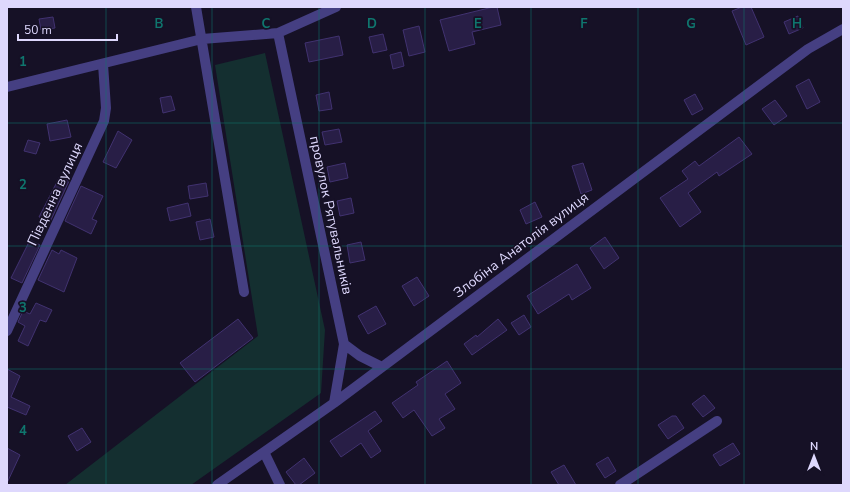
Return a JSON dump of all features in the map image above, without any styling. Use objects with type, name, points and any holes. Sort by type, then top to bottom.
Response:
[{"type":"street","points":[[196,7],[244,292]]},
{"type":"street","points":[[7,87],[202,39],[278,33],[336,7]]},
{"type":"street","name":"Злобіна Анатолія вулиця","points":[[216,485],[334,403],[808,49],[843,29]]},
{"type":"street","name":"провулок Рятувальників","points":[[278,33],[344,344],[334,403]]},
{"type":"street","name":"Південна вулиця","points":[[7,331],[104,121],[106,108],[103,64]]},
{"type":"street","points":[[344,344],[360,356],[382,367]]},
{"type":"street","points":[[620,485],[717,421]]},
{"type":"street","points":[[264,452],[280,485]]},
{"type":"green space","points":[[265,53],[325,330],[321,393],[191,485],[65,485],[258,336],[215,65]]},
{"type":"building","points":[[497,7],[501,25],[472,32],[475,44],[449,51],[440,20]]},
{"type":"building","points":[[742,7],[751,7],[764,37],[746,45],[732,11]]},
{"type":"building","points":[[798,16],[803,28],[789,34],[784,22]]},
{"type":"building","points":[[53,17],[55,28],[41,30],[39,19]]},
{"type":"building","points":[[419,26],[425,52],[409,56],[403,30]]},
{"type":"building","points":[[383,34],[387,50],[373,53],[369,37]]},
{"type":"building","points":[[339,36],[343,55],[309,62],[305,43]]},
{"type":"building","points":[[401,52],[404,66],[393,69],[390,55]]},
{"type":"building","points":[[809,79],[820,102],[807,109],[796,86]]},
{"type":"building","points":[[329,92],[332,109],[319,111],[316,95]]},
{"type":"building","points":[[695,94],[703,109],[692,115],[684,100]]},
{"type":"building","points":[[171,96],[175,110],[163,113],[160,98]]},
{"type":"building","points":[[775,100],[787,116],[774,125],[762,109]]},
{"type":"building","points":[[67,120],[71,137],[50,141],[47,124]]},
{"type":"building","points":[[339,129],[342,142],[325,145],[322,132]]},
{"type":"building","points":[[118,131],[132,140],[116,168],[103,162]]},
{"type":"building","points":[[739,137],[752,154],[719,176],[717,172],[688,193],[701,212],[680,227],[660,198],[688,179],[682,171],[695,161],[699,166]]},
{"type":"building","points":[[28,140],[40,143],[36,154],[24,151]]},
{"type":"building","points":[[345,163],[348,178],[330,182],[327,167]]},
{"type":"building","points":[[583,163],[592,190],[581,194],[572,166]]},
{"type":"building","points":[[60,176],[69,181],[50,222],[39,217]]},
{"type":"building","points":[[206,183],[208,196],[190,199],[188,186]]},
{"type":"building","points":[[81,186],[103,196],[92,219],[97,221],[91,234],[65,221]]},
{"type":"building","points":[[351,198],[354,213],[340,216],[337,201]]},
{"type":"building","points":[[535,202],[542,217],[526,224],[520,210]]},
{"type":"building","points":[[188,203],[191,216],[170,221],[167,208]]},
{"type":"building","points":[[210,219],[214,237],[200,240],[196,222]]},
{"type":"building","points":[[605,237],[619,258],[604,269],[590,248]]},
{"type":"building","points":[[30,240],[40,245],[22,283],[11,278]]},
{"type":"building","points":[[361,242],[365,260],[350,263],[347,245]]},
{"type":"building","points":[[52,250],[59,254],[61,250],[77,258],[64,292],[38,280]]},
{"type":"building","points":[[577,264],[591,288],[572,300],[569,294],[538,314],[527,296]]},
{"type":"building","points":[[417,277],[429,296],[414,306],[402,286]]},
{"type":"building","points":[[36,303],[52,310],[46,322],[40,320],[28,346],[18,341],[25,326],[18,322],[23,311],[30,314]]},
{"type":"building","points":[[376,306],[386,324],[368,334],[358,316]]},
{"type":"building","points":[[524,315],[531,327],[519,335],[511,323]]},
{"type":"building","points":[[238,319],[253,338],[195,382],[180,363]]},
{"type":"building","points":[[498,319],[507,330],[472,355],[464,344],[476,335],[477,337]]},
{"type":"building","points":[[447,361],[461,383],[445,394],[455,409],[439,419],[445,428],[432,436],[414,410],[403,418],[392,403],[418,385],[416,382]]},
{"type":"building","points":[[7,369],[20,376],[11,397],[30,406],[26,415],[7,407]]},
{"type":"building","points":[[704,395],[715,408],[703,417],[692,404]]},
{"type":"building","points":[[375,411],[382,421],[368,431],[381,451],[371,458],[361,443],[341,457],[330,441]]},
{"type":"building","points":[[672,416],[676,416],[684,428],[668,439],[658,425]]},
{"type":"building","points":[[82,428],[91,442],[77,451],[68,436]]},
{"type":"building","points":[[733,443],[740,454],[720,466],[713,455]]},
{"type":"building","points":[[7,448],[20,455],[7,483]]},
{"type":"building","points":[[608,457],[616,471],[605,478],[596,464]]},
{"type":"building","points":[[304,458],[315,473],[299,485],[296,485],[286,472]]},
{"type":"building","points":[[564,465],[576,485],[559,485],[551,472]]}]
